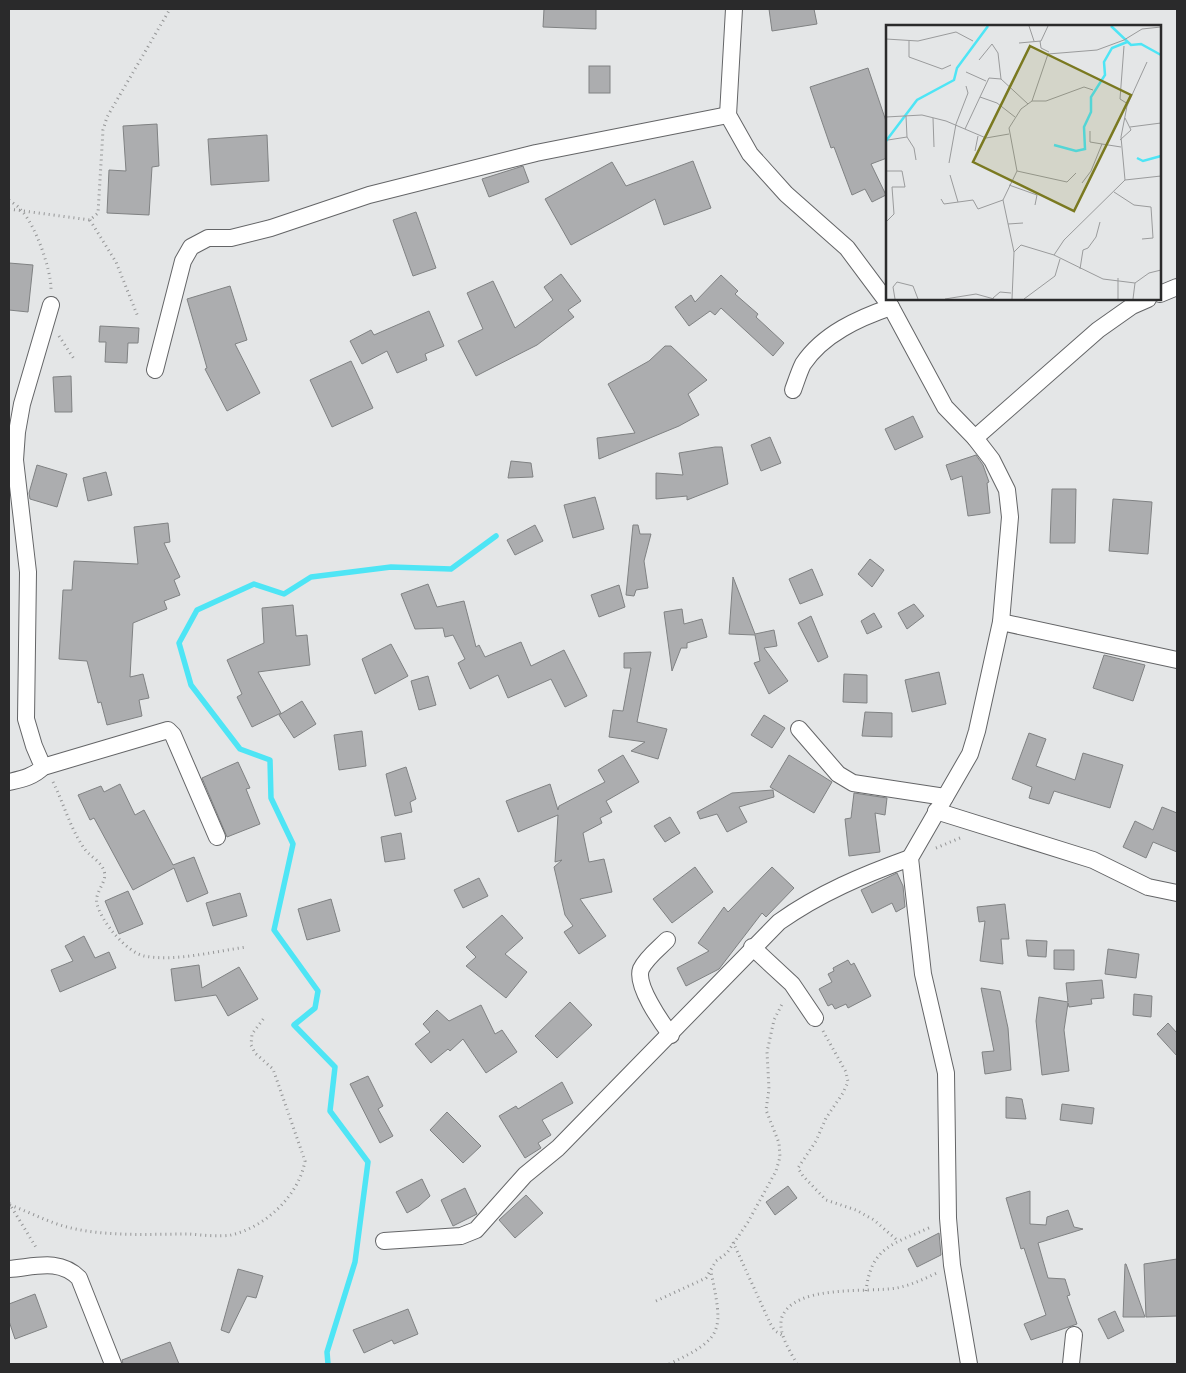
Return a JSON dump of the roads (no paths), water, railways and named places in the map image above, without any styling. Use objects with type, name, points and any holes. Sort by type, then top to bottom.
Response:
[{"type":"street","points":[[734,9],[728,115],[750,154],[786,194],[847,248],[891,307],[945,407],[975,438],[992,460],[1007,490],[1010,517],[1001,622],[972,746],[910,858],[923,974],[946,1073],[948,1218],[952,1265],[969,1364]]},
{"type":"street","points":[[155,370],[183,261],[191,247],[200,241],[231,238],[271,228],[370,195],[536,153],[728,115]]},
{"type":"street","points":[[1161,294],[1177,287]]},
{"type":"street","points":[[975,438],[1098,330],[1132,306],[1146,300]]},
{"type":"street","points":[[43,767],[26,719],[28,572],[15,460],[16,432],[22,404],[51,305]]},
{"type":"street","points":[[793,390],[803,365],[819,346],[843,328],[865,316],[891,307]]},
{"type":"street","points":[[1001,622],[1177,660]]},
{"type":"street","points":[[799,729],[838,774],[853,783],[945,797]]},
{"type":"street","points":[[9,782],[28,777],[37,773],[43,767],[168,730],[173,735],[217,837]]},
{"type":"street","points":[[936,811],[1093,860],[1148,887],[1177,893]]},
{"type":"street","points":[[384,1241],[461,1236],[476,1230],[525,1175],[558,1148],[618,1085],[671,1035],[752,947],[779,922],[808,901],[848,881],[910,858]]},
{"type":"street","points":[[667,940],[642,966],[640,972],[652,1009],[671,1035]]},
{"type":"street","points":[[752,947],[792,984],[815,1018]]},
{"type":"street","points":[[9,1269],[62,1266],[71,1270],[79,1278],[113,1364]]},
{"type":"street","points":[[1071,1364],[1074,1335]]},
{"type":"waterway","points":[[328,1364],[327,1352],[355,1262],[368,1162],[330,1111],[335,1067],[294,1025],[315,1008],[318,991],[274,930],[293,844],[271,798],[270,760],[240,749],[191,685],[179,643],[197,610],[254,584],[284,594],[311,577],[391,567],[451,569],[496,536]]}]
